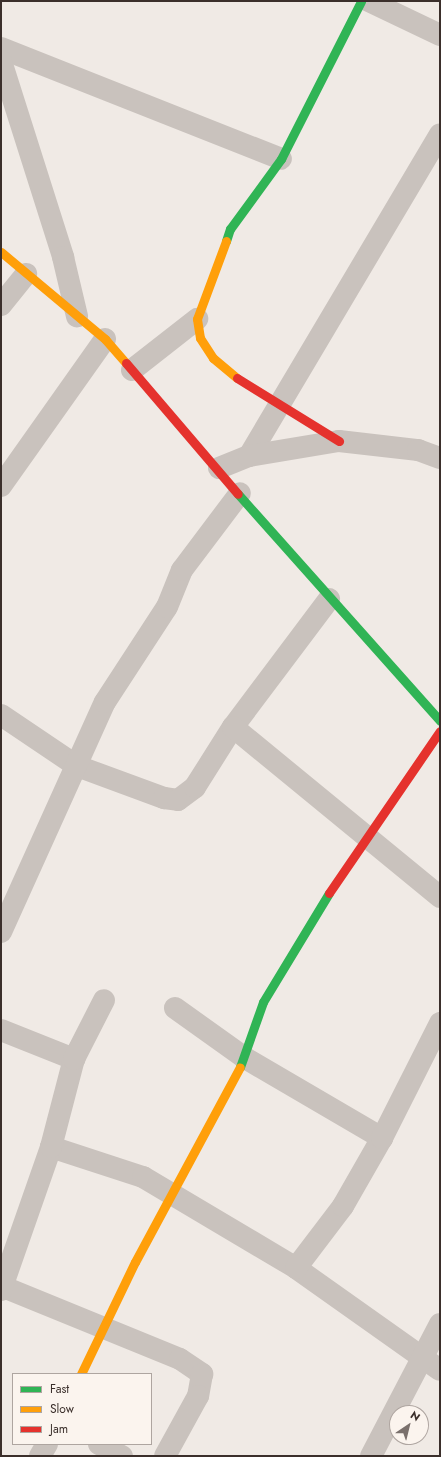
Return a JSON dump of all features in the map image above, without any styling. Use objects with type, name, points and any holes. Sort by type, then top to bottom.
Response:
[{"type":"street","points":[[339,441],[246,386],[213,358],[200,338],[197,319],[230,229],[281,158],[362,1]]},
{"type":"street","points":[[369,1],[440,36]]},
{"type":"street","points":[[1,48],[281,158]]},
{"type":"street","points":[[1,61],[63,257],[77,316]]},
{"type":"street","points":[[249,456],[281,406],[440,134]]},
{"type":"street","points":[[1,252],[105,339],[219,468],[329,599],[440,721]]},
{"type":"street","points":[[1,306],[26,274]]},
{"type":"street","points":[[132,370],[197,319]]},
{"type":"street","points":[[1,486],[105,339]]},
{"type":"street","points":[[219,468],[249,456],[339,441],[418,450],[440,458]]},
{"type":"street","points":[[1,932],[105,702],[167,606],[182,570],[240,493]]},
{"type":"street","points":[[1,715],[77,766],[164,798],[178,800],[195,787],[233,727],[329,599]]},
{"type":"street","points":[[233,727],[440,897]]},
{"type":"street","points":[[81,1373],[101,1327],[173,1197],[244,1058],[263,1002],[300,936],[366,836],[440,730]]},
{"type":"street","points":[[104,1000],[74,1059],[52,1147],[2,1287],[180,1359],[202,1374],[198,1396],[165,1456]]},
{"type":"street","points":[[175,1008],[244,1058],[382,1138]]},
{"type":"street","points":[[296,1268],[343,1206],[382,1138],[440,1023]]},
{"type":"street","points":[[1,1030],[74,1059]]},
{"type":"street","points":[[52,1147],[143,1177],[173,1197],[296,1268],[440,1370]]},
{"type":"street","points":[[371,1456],[420,1356],[440,1324]]},
{"type":"street","points":[[40,1456],[46,1445]]},
{"type":"street","points":[[101,1445],[122,1456]]},
{"type":"traffic: fast","points":[[226,241],[230,229],[281,159],[361,1]]},
{"type":"traffic: fast","points":[[238,494],[440,721]]},
{"type":"traffic: fast","points":[[240,1067],[263,1002],[329,893]]},
{"type":"traffic: slow","points":[[226,241],[197,319],[200,338],[213,358],[237,378]]},
{"type":"traffic: slow","points":[[1,252],[105,339],[126,363]]},
{"type":"traffic: slow","points":[[81,1373],[135,1262],[240,1067]]},
{"type":"traffic: jam","points":[[126,363],[238,494]]},
{"type":"traffic: jam","points":[[237,378],[339,441]]},
{"type":"traffic: jam","points":[[329,893],[440,731]]}]
